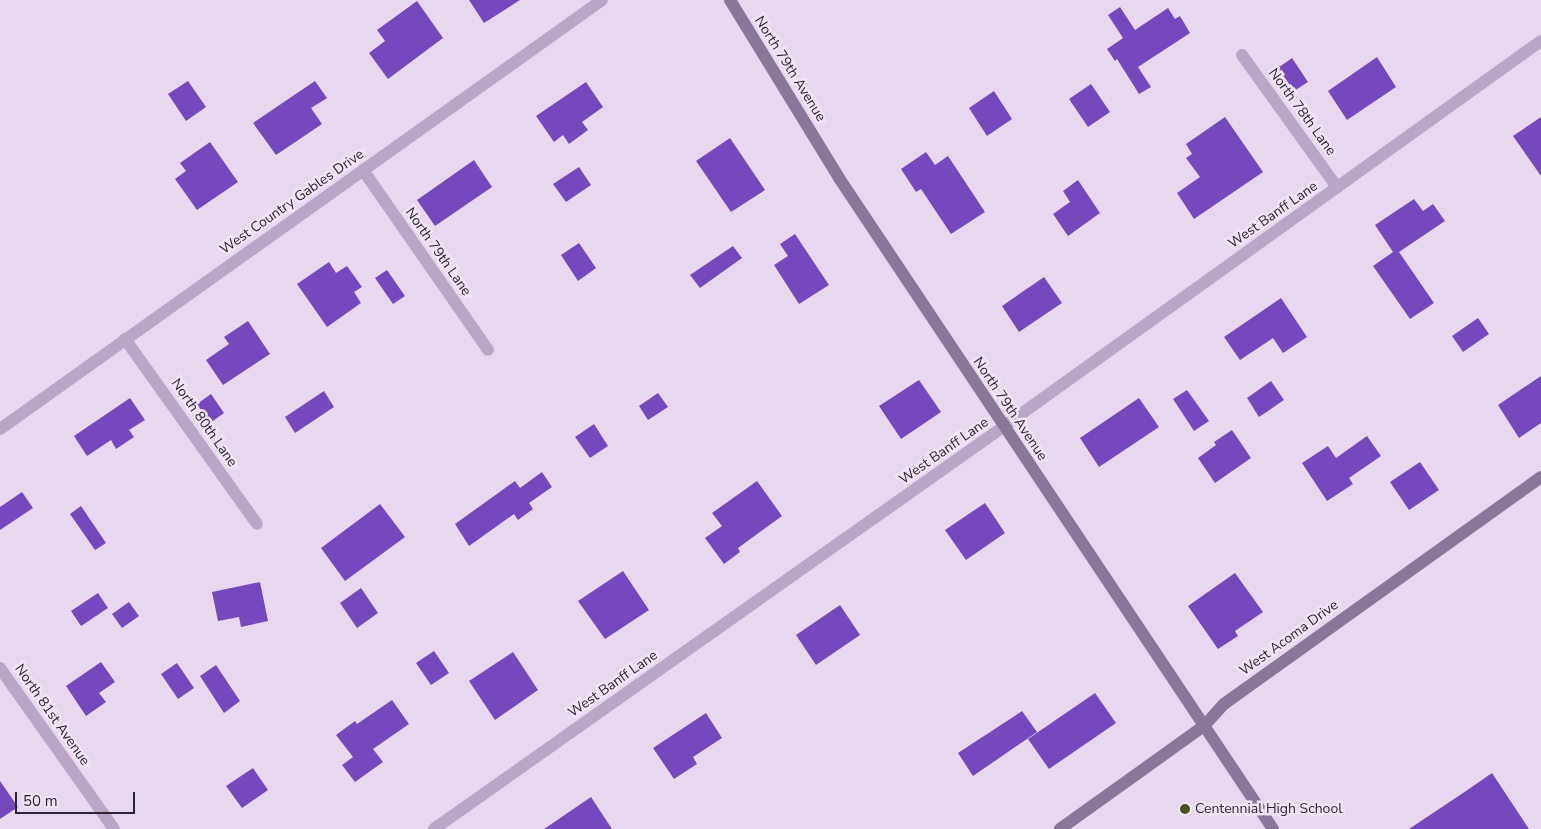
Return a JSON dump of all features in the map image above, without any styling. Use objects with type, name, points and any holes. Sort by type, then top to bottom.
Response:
[{"type":"street","name":"West Country Gables Drive","points":[[0,428],[602,0]]},
{"type":"street","name":"North 79th Avenue","points":[[730,0],[839,178],[1003,427],[1273,829]]},
{"type":"street","name":"West Banff Lane","points":[[434,829],[1003,427],[1541,41]]},
{"type":"street","name":"North 78th Lane","points":[[1242,55],[1337,187]]},
{"type":"street","name":"North 79th Lane","points":[[363,170],[488,350]]},
{"type":"street","name":"North 80th Lane","points":[[125,339],[257,524]]},
{"type":"street","name":"West Acoma Drive","points":[[1060,829],[1204,726],[1224,704],[1541,476]]},
{"type":"street","name":"North 81st Avenue","points":[[0,668],[114,829]]},
{"type":"building","points":[[469,0],[520,0],[484,23]]},
{"type":"building","points":[[417,1],[443,38],[388,79],[369,53],[385,41],[377,30]]},
{"type":"building","points":[[1120,7],[1135,30],[1168,8],[1175,19],[1180,16],[1190,33],[1138,67],[1151,87],[1139,94],[1117,59],[1115,61],[1107,49],[1123,38],[1108,15]]},
{"type":"building","points":[[1377,57],[1396,87],[1347,120],[1328,91]]},
{"type":"building","points":[[1292,58],[1308,82],[1294,91],[1278,68]]},
{"type":"building","points":[[188,81],[206,107],[186,121],[168,94]]},
{"type":"building","points":[[315,81],[327,98],[311,108],[322,124],[276,155],[253,123]]},
{"type":"building","points":[[586,82],[603,107],[582,122],[588,130],[569,144],[563,135],[554,142],[536,116]]},
{"type":"building","points":[[1091,84],[1110,112],[1088,127],[1069,99]]},
{"type":"building","points":[[994,91],[1012,119],[987,136],[969,108]]},
{"type":"building","points":[[1225,117],[1263,172],[1194,219],[1177,193],[1200,177],[1186,158],[1192,154],[1186,144]]},
{"type":"building","points":[[1541,117],[1541,176],[1513,136]]},
{"type":"building","points":[[730,138],[765,190],[731,212],[696,161]]},
{"type":"building","points":[[210,142],[238,182],[197,210],[175,179],[186,171],[180,163]]},
{"type":"building","points":[[926,152],[935,165],[948,156],[985,212],[951,234],[921,189],[916,192],[901,169]]},
{"type":"building","points":[[474,160],[492,187],[435,226],[417,200]]},
{"type":"building","points":[[579,167],[591,185],[566,202],[553,184]]},
{"type":"building","points":[[1078,180],[1100,213],[1068,236],[1053,214],[1070,202],[1063,191]]},
{"type":"building","points":[[1414,199],[1423,211],[1433,204],[1445,221],[1399,252],[1434,303],[1410,319],[1373,266],[1393,252],[1375,225]]},
{"type":"building","points":[[795,234],[829,285],[799,304],[774,265],[788,256],[780,244]]},
{"type":"building","points":[[579,243],[596,268],[578,281],[561,255]]},
{"type":"building","points":[[733,246],[742,258],[700,288],[690,275]]},
{"type":"building","points":[[329,262],[336,273],[347,266],[362,287],[354,292],[361,303],[327,327],[297,284]]},
{"type":"building","points":[[387,270],[405,296],[393,304],[375,278]]},
{"type":"building","points":[[1044,277],[1062,303],[1019,332],[1002,306]]},
{"type":"building","points":[[1281,298],[1307,337],[1283,353],[1273,338],[1240,360],[1224,337]]},
{"type":"building","points":[[1478,318],[1489,334],[1463,352],[1452,336]]},
{"type":"building","points":[[248,321],[270,354],[223,385],[206,360],[229,344],[224,337]]},
{"type":"building","points":[[1541,376],[1541,423],[1519,438],[1498,405]]},
{"type":"building","points":[[919,380],[941,412],[901,439],[879,406]]},
{"type":"building","points":[[1271,381],[1284,400],[1259,417],[1247,398]]},
{"type":"building","points":[[1187,390],[1209,421],[1194,431],[1173,399]]},
{"type":"building","points":[[324,391],[334,407],[295,433],[285,417]]},
{"type":"building","points":[[658,393],[668,407],[648,420],[639,406]]},
{"type":"building","points":[[211,394],[224,413],[210,423],[197,404]]},
{"type":"building","points":[[130,398],[145,420],[129,430],[134,437],[116,449],[111,440],[87,456],[74,436]]},
{"type":"building","points":[[1139,398],[1159,427],[1099,467],[1080,438]]},
{"type":"building","points":[[594,424],[608,446],[590,458],[575,437]]},
{"type":"building","points":[[1232,430],[1251,458],[1215,483],[1198,458],[1216,445],[1214,442]]},
{"type":"building","points":[[1367,436],[1381,456],[1349,478],[1353,484],[1327,501],[1302,463],[1328,446],[1336,458]]},
{"type":"building","points":[[1420,462],[1439,490],[1409,510],[1390,482]]},
{"type":"building","points":[[542,472],[552,487],[529,503],[533,509],[518,520],[514,514],[469,546],[455,524],[515,481],[520,488]]},
{"type":"building","points":[[757,481],[782,516],[738,548],[740,552],[724,564],[705,538],[722,526],[712,513]]},
{"type":"building","points":[[22,492],[33,508],[0,530],[0,507]]},
{"type":"building","points":[[985,503],[1005,533],[966,560],[945,530]]},
{"type":"building","points":[[380,504],[405,537],[345,581],[321,548]]},
{"type":"building","points":[[81,506],[106,543],[95,550],[70,514]]},
{"type":"building","points":[[623,571],[649,610],[605,639],[578,601]]},
{"type":"building","points":[[1235,573],[1263,612],[1235,631],[1238,636],[1218,649],[1188,606]]},
{"type":"building","points":[[260,582],[268,621],[241,627],[239,617],[218,621],[212,592]]},
{"type":"building","points":[[361,588],[378,613],[357,628],[340,603]]},
{"type":"building","points":[[98,593],[108,608],[81,626],[71,611]]},
{"type":"building","points":[[129,602],[139,616],[122,628],[112,614]]},
{"type":"building","points":[[840,605],[860,635],[816,665],[796,635]]},
{"type":"building","points":[[434,651],[449,673],[431,685],[416,663]]},
{"type":"building","points":[[513,652],[538,690],[495,720],[469,681]]},
{"type":"building","points":[[101,662],[115,682],[99,693],[106,702],[86,716],[66,686]]},
{"type":"building","points":[[177,663],[194,688],[178,699],[161,674]]},
{"type":"building","points":[[216,665],[240,701],[224,713],[200,676]]},
{"type":"building","points":[[1095,693],[1116,723],[1049,769],[1028,739]]},
{"type":"building","points":[[392,700],[409,724],[373,749],[383,762],[355,782],[342,765],[353,757],[336,735],[355,721],[357,724]]},
{"type":"building","points":[[1022,711],[1037,732],[973,776],[958,753]]},
{"type":"building","points":[[706,713],[722,738],[693,757],[697,764],[674,779],[653,748]]},
{"type":"building","points":[[253,768],[268,790],[242,808],[226,786]]},
{"type":"building","points":[[1492,773],[1529,829],[1409,829],[1463,793]]},
{"type":"building","points":[[0,781],[18,807],[0,819]]},
{"type":"building","points":[[591,797],[612,829],[544,829]]},
{"type":"place","name":"Centennial High School","points":[[1185,809]]}]
